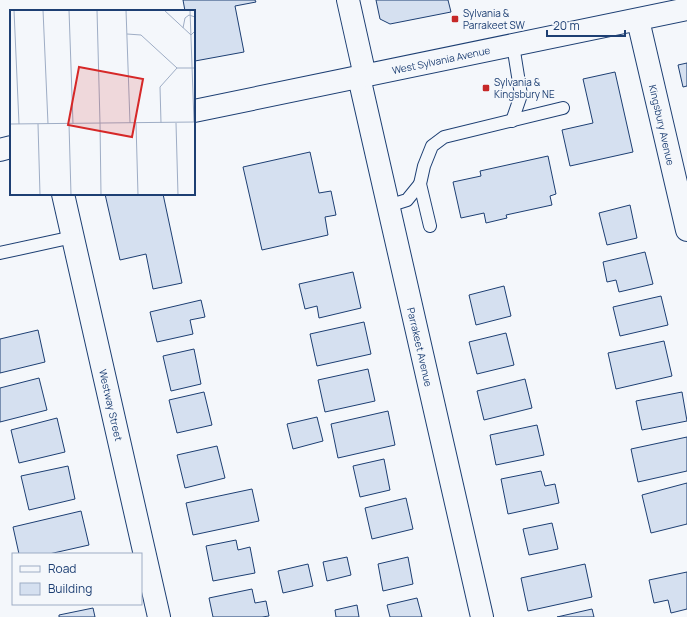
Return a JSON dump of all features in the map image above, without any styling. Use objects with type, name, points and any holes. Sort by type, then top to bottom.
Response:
[{"type":"street","name":"Parrakeet Avenue","points":[[348,0],[388,206],[482,617]]},
{"type":"street","name":"West Sylvania Avenue","points":[[195,110],[638,20],[683,7]]},
{"type":"street","name":"Kingsbury Avenue","points":[[638,20],[687,230]]},
{"type":"street","points":[[0,150],[10,147]]},
{"type":"street","name":"Westway Street","points":[[63,195],[159,617]]},
{"type":"lane","points":[[512,121],[520,95],[513,45]]},
{"type":"lane","points":[[388,206],[408,200],[420,184],[424,166],[432,146],[444,137],[563,108]]},
{"type":"lane","points":[[420,184],[430,226]]},
{"type":"lane","points":[[0,253],[73,237]]},
{"type":"building","points":[[183,0],[255,0],[256,2],[235,6],[244,52],[195,61],[195,10],[185,10]]},
{"type":"building","points":[[376,0],[448,0],[451,12],[390,24],[380,19]]},
{"type":"building","points":[[687,63],[687,86],[683,87],[678,65]]},
{"type":"building","points":[[615,72],[633,152],[570,166],[562,130],[593,123],[583,79]]},
{"type":"building","points":[[310,152],[319,193],[331,191],[336,215],[325,217],[328,235],[262,250],[243,167]]},
{"type":"building","points":[[548,156],[556,194],[550,196],[552,205],[506,215],[507,218],[486,223],[484,213],[461,218],[453,182],[481,176],[480,171]]},
{"type":"building","points":[[105,195],[163,195],[182,283],[153,289],[146,254],[120,260]]},
{"type":"building","points":[[630,205],[637,238],[607,245],[599,213]]},
{"type":"building","points":[[645,252],[653,284],[619,292],[616,280],[607,282],[603,262]]},
{"type":"building","points":[[353,272],[361,308],[319,318],[317,306],[305,309],[299,284]]},
{"type":"building","points":[[504,286],[511,316],[476,325],[469,295]]},
{"type":"building","points":[[661,296],[668,325],[620,336],[613,307]]},
{"type":"building","points":[[201,300],[205,317],[190,320],[193,334],[157,342],[150,312]]},
{"type":"building","points":[[364,322],[371,354],[317,366],[310,334]]},
{"type":"building","points":[[38,330],[45,362],[0,373],[0,339]]},
{"type":"building","points":[[506,333],[514,365],[477,374],[469,342]]},
{"type":"building","points":[[664,341],[672,376],[616,389],[608,353]]},
{"type":"building","points":[[194,349],[201,384],[171,391],[163,356]]},
{"type":"building","points":[[368,369],[375,401],[325,412],[318,380]]},
{"type":"building","points":[[39,378],[47,410],[0,422],[0,388]]},
{"type":"building","points":[[525,379],[532,408],[484,420],[477,391]]},
{"type":"building","points":[[204,392],[212,425],[177,433],[169,400]]},
{"type":"building","points":[[682,392],[687,421],[642,430],[636,401]]},
{"type":"building","points":[[388,411],[395,445],[338,458],[331,424]]},
{"type":"building","points":[[317,417],[323,441],[293,449],[287,424]]},
{"type":"building","points":[[57,418],[65,452],[19,463],[11,430]]},
{"type":"building","points":[[537,425],[544,455],[496,465],[490,435]]},
{"type":"building","points":[[687,437],[687,471],[638,482],[631,449]]},
{"type":"building","points":[[217,446],[225,478],[185,488],[177,455]]},
{"type":"building","points":[[384,459],[390,490],[360,497],[353,466]]},
{"type":"building","points":[[68,466],[75,499],[29,510],[21,476]]},
{"type":"building","points":[[541,471],[545,486],[555,484],[559,503],[508,514],[501,479]]},
{"type":"building","points":[[687,483],[687,524],[651,533],[642,495]]},
{"type":"building","points":[[252,489],[259,521],[193,535],[186,503]]},
{"type":"building","points":[[406,498],[413,529],[372,539],[365,508]]},
{"type":"building","points":[[81,511],[89,545],[53,553],[19,553],[13,527]]},
{"type":"building","points":[[552,523],[558,549],[529,555],[523,529]]},
{"type":"building","points":[[236,540],[238,550],[250,547],[255,573],[213,581],[206,546]]},
{"type":"building","points":[[347,557],[351,575],[327,581],[323,562]]},
{"type":"building","points":[[408,557],[413,584],[383,591],[378,564]]},
{"type":"building","points":[[308,564],[313,586],[283,593],[278,571]]},
{"type":"building","points":[[585,564],[592,597],[528,611],[521,578]]},
{"type":"building","points":[[687,572],[687,609],[671,613],[668,600],[654,603],[649,580]]},
{"type":"building","points":[[252,589],[255,603],[266,601],[269,616],[213,617],[209,598]]},
{"type":"building","points":[[417,598],[422,617],[390,617],[387,605]]},
{"type":"building","points":[[357,605],[359,617],[336,617],[335,610]]},
{"type":"building","points":[[93,608],[95,617],[59,617],[59,615]]},
{"type":"building","points":[[592,609],[594,617],[557,617]]},
{"type":"place","name":"Sylvania & Parrakeet SW","points":[[455,19]]},
{"type":"place","name":"Sylvania & Kingsbury NE","points":[[486,88]]}]
